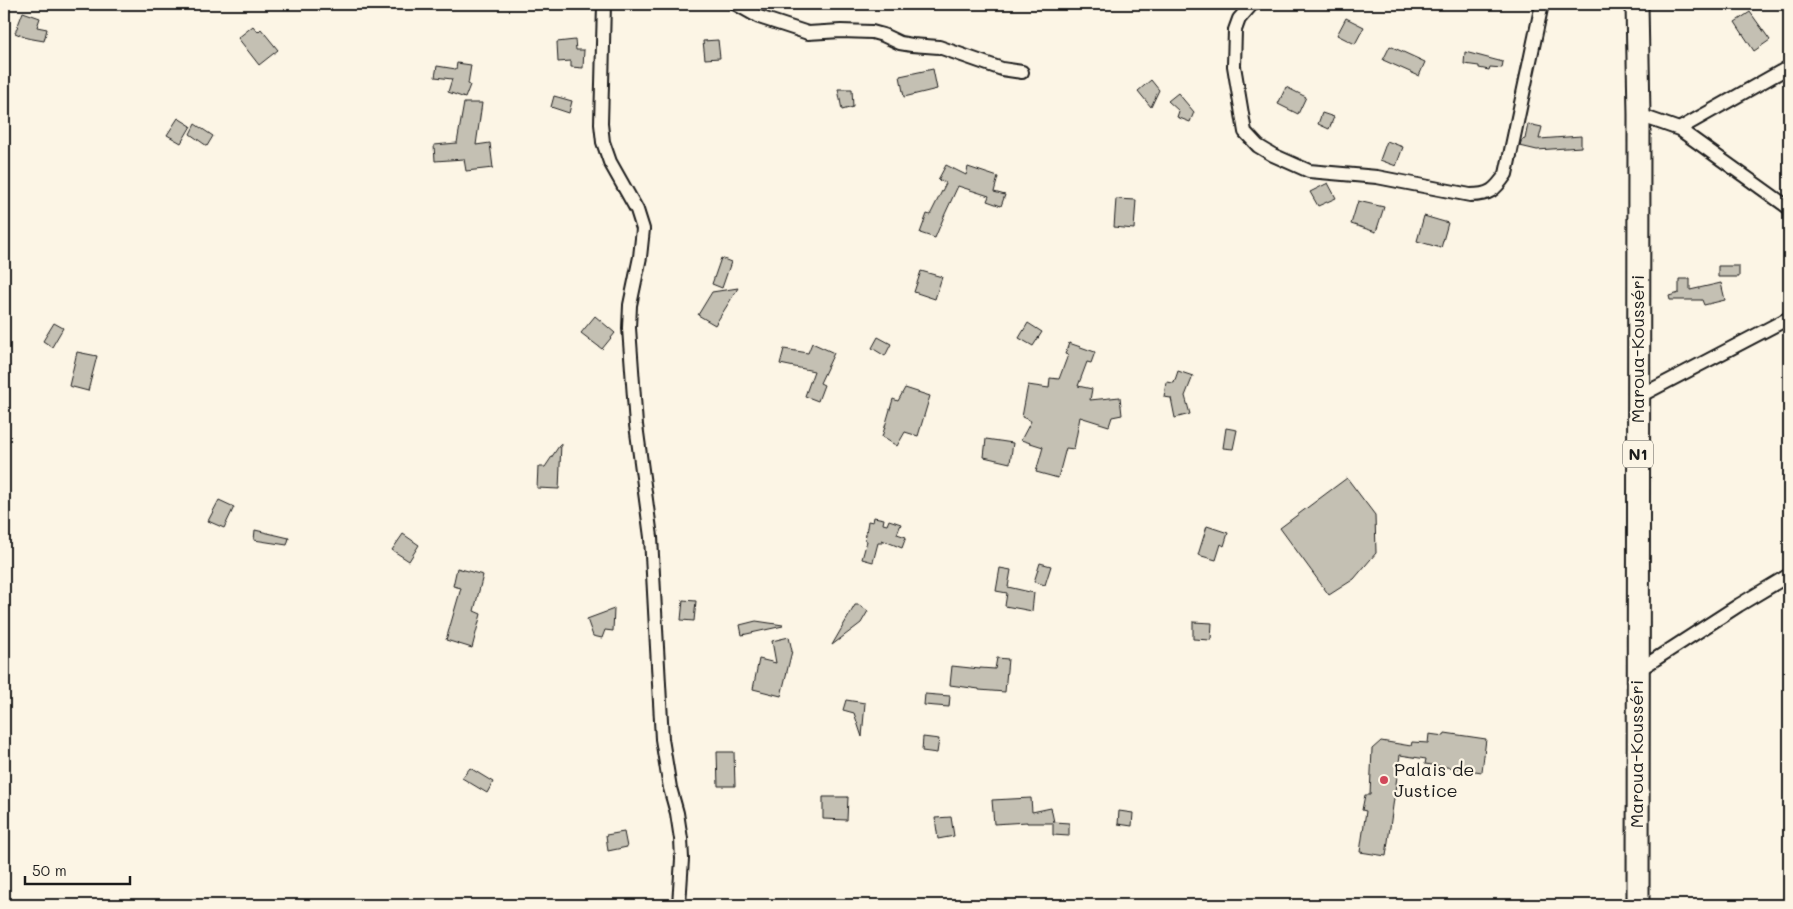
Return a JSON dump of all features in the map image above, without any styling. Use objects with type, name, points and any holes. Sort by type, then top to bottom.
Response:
[{"type":"highway","name":"Maroua-Kousséri","points":[[1637,4],[1639,116],[1638,905]]},
{"type":"street","points":[[604,4],[601,124],[603,142],[610,162],[637,210],[643,229],[640,257],[631,298],[629,328],[636,425],[651,537],[662,739],[681,839],[682,859],[679,905]]},
{"type":"street","points":[[736,4],[759,17],[808,33],[841,31],[884,34],[900,43],[940,46],[1002,69],[1022,72]]},
{"type":"street","points":[[1252,4],[1239,19],[1235,30],[1234,66],[1246,132],[1258,146],[1273,155],[1309,170],[1377,177],[1470,195],[1485,195],[1498,186],[1506,174],[1542,4]]},
{"type":"street","points":[[1680,129],[1789,67]]},
{"type":"street","points":[[1639,116],[1680,129],[1789,208]]},
{"type":"street","points":[[1638,396],[1789,318]]},
{"type":"street","points":[[1637,671],[1789,575]]},
{"type":"building","points":[[23,12],[40,18],[37,27],[47,29],[44,41],[27,38],[15,33]]},
{"type":"building","points":[[1750,12],[1770,40],[1754,51],[1735,22]]},
{"type":"building","points":[[1346,18],[1364,27],[1355,44],[1337,35]]},
{"type":"building","points":[[253,26],[258,32],[261,29],[278,50],[259,65],[238,38]]},
{"type":"building","points":[[575,40],[576,50],[584,50],[583,68],[571,67],[571,61],[558,62],[557,42]]},
{"type":"building","points":[[718,40],[720,58],[705,59],[703,41]]},
{"type":"building","points":[[1390,46],[1425,62],[1419,76],[1383,60]]},
{"type":"building","points":[[1465,52],[1503,62],[1502,68],[1490,67],[1489,70],[1479,68],[1479,66],[1464,64]]},
{"type":"building","points":[[457,63],[471,65],[468,84],[470,85],[465,98],[448,92],[452,79],[435,77],[437,66],[456,69]]},
{"type":"building","points":[[933,69],[937,89],[904,97],[900,76]]},
{"type":"building","points":[[1151,80],[1159,90],[1151,107],[1138,91]]},
{"type":"building","points":[[1286,87],[1306,97],[1298,114],[1278,104]]},
{"type":"building","points":[[838,89],[852,89],[853,107],[842,110]]},
{"type":"building","points":[[1178,93],[1194,112],[1190,122],[1177,117],[1179,111],[1168,101]]},
{"type":"building","points":[[554,96],[572,101],[569,113],[551,107]]},
{"type":"building","points":[[464,103],[482,103],[476,145],[490,143],[493,168],[466,171],[464,159],[435,161],[434,145],[457,143]]},
{"type":"building","points":[[1322,113],[1334,117],[1329,129],[1318,124]]},
{"type":"building","points":[[178,118],[191,126],[181,143],[167,135]]},
{"type":"building","points":[[195,124],[213,136],[207,146],[190,134]]},
{"type":"building","points":[[1528,124],[1542,127],[1539,139],[1581,136],[1581,147],[1537,150],[1520,146],[1522,140],[1525,139]]},
{"type":"building","points":[[1387,141],[1403,147],[1396,166],[1380,160]]},
{"type":"building","points":[[946,165],[966,175],[968,167],[998,177],[994,192],[1005,195],[1001,206],[987,201],[989,196],[958,186],[935,238],[920,233],[927,214],[930,215],[946,183],[938,180]]},
{"type":"building","points":[[1328,183],[1336,198],[1318,206],[1310,192]]},
{"type":"building","points":[[1116,199],[1136,200],[1134,229],[1114,227]]},
{"type":"building","points":[[1358,201],[1384,207],[1376,232],[1351,224]]},
{"type":"building","points":[[1424,216],[1448,223],[1441,248],[1417,241]]},
{"type":"building","points":[[721,258],[731,262],[722,288],[712,284]]},
{"type":"building","points":[[1718,266],[1739,266],[1739,277],[1718,277]]},
{"type":"building","points":[[921,271],[942,277],[935,299],[914,292]]},
{"type":"building","points":[[1679,279],[1690,279],[1690,290],[1721,283],[1725,300],[1704,305],[1702,300],[1670,300],[1669,296],[1679,293]]},
{"type":"building","points":[[738,288],[715,325],[698,315],[712,292]]},
{"type":"building","points":[[595,316],[615,333],[602,349],[581,333]]},
{"type":"building","points":[[54,323],[63,328],[52,347],[43,341]]},
{"type":"building","points":[[1028,323],[1042,332],[1033,346],[1019,338]]},
{"type":"building","points":[[878,337],[891,344],[885,356],[872,348]]},
{"type":"building","points":[[812,343],[834,353],[820,383],[824,385],[818,401],[805,396],[814,371],[780,364],[784,349],[808,353]]},
{"type":"building","points":[[1069,343],[1095,352],[1091,363],[1087,362],[1078,386],[1092,389],[1090,400],[1120,397],[1122,415],[1112,417],[1109,426],[1080,417],[1074,449],[1066,448],[1058,478],[1036,472],[1043,447],[1021,440],[1031,421],[1022,417],[1028,385],[1049,388],[1050,378],[1059,379],[1068,355],[1065,354]]},
{"type":"building","points":[[77,352],[97,356],[88,391],[69,386]]},
{"type":"building","points":[[1178,371],[1193,376],[1185,396],[1190,414],[1175,418],[1171,398],[1164,397],[1166,382],[1174,383]]},
{"type":"building","points":[[905,388],[930,396],[918,436],[905,432],[897,446],[882,437],[893,399],[898,401]]},
{"type":"building","points":[[1226,428],[1237,430],[1233,449],[1223,448]]},
{"type":"building","points":[[986,439],[1013,443],[1010,463],[984,457]]},
{"type":"building","points":[[561,443],[559,489],[537,488],[538,467],[545,467]]},
{"type":"building","points":[[1347,478],[1375,515],[1376,553],[1354,579],[1329,595],[1280,528]]},
{"type":"building","points":[[219,500],[234,507],[224,528],[208,521]]},
{"type":"building","points":[[874,517],[884,519],[883,524],[887,525],[889,520],[901,524],[897,534],[906,537],[902,548],[882,540],[882,543],[878,543],[873,562],[862,559],[867,541],[865,540],[868,521],[873,522]]},
{"type":"building","points":[[1207,526],[1228,533],[1224,546],[1221,544],[1216,560],[1198,555]]},
{"type":"building","points":[[255,530],[289,538],[287,545],[254,540]]},
{"type":"building","points":[[403,534],[419,545],[409,561],[392,550]]},
{"type":"building","points":[[1040,563],[1051,566],[1045,585],[1034,582]]},
{"type":"building","points":[[457,568],[483,575],[474,611],[481,614],[472,648],[446,640],[461,588],[453,586]]},
{"type":"building","points":[[1000,568],[1011,570],[1008,587],[1034,593],[1032,611],[1005,606],[1007,593],[996,591]]},
{"type":"building","points":[[683,600],[696,601],[694,621],[681,620]]},
{"type":"building","points":[[855,605],[859,605],[868,611],[861,623],[832,645]]},
{"type":"building","points":[[614,609],[613,631],[605,630],[602,638],[593,636],[587,619]]},
{"type":"building","points":[[756,621],[783,626],[742,635],[740,625]]},
{"type":"building","points":[[1193,622],[1212,623],[1211,640],[1193,639]]},
{"type":"building","points":[[789,637],[792,651],[781,696],[753,689],[759,659],[776,663],[772,641]]},
{"type":"building","points":[[997,658],[1008,659],[1005,692],[950,685],[952,666],[995,669]]},
{"type":"building","points":[[925,694],[950,696],[949,707],[924,705]]},
{"type":"building","points":[[846,700],[865,703],[862,737],[854,713],[843,710]]},
{"type":"building","name":"Palais de Justice","points":[[1445,733],[1486,739],[1482,772],[1425,764],[1426,759],[1400,755],[1386,856],[1360,852],[1366,811],[1362,810],[1365,795],[1370,795],[1372,749],[1381,741],[1411,746],[1412,742],[1428,743],[1429,734],[1444,736]]},
{"type":"building","points":[[923,737],[939,739],[937,753],[922,751]]},
{"type":"building","points":[[717,752],[734,752],[735,786],[718,786]]},
{"type":"building","points":[[470,768],[493,782],[487,793],[462,778]]},
{"type":"building","points":[[823,797],[848,797],[847,820],[823,819]]},
{"type":"building","points":[[1031,798],[1032,812],[1051,808],[1054,822],[1069,823],[1069,836],[1053,835],[1053,823],[994,824],[992,800]]},
{"type":"building","points":[[1119,811],[1133,813],[1132,826],[1118,824]]},
{"type":"building","points":[[951,817],[954,836],[938,839],[935,818]]},
{"type":"building","points":[[624,832],[627,847],[608,851],[606,835]]},
{"type":"place","name":"Palais de Justice","points":[[1384,780]]}]
